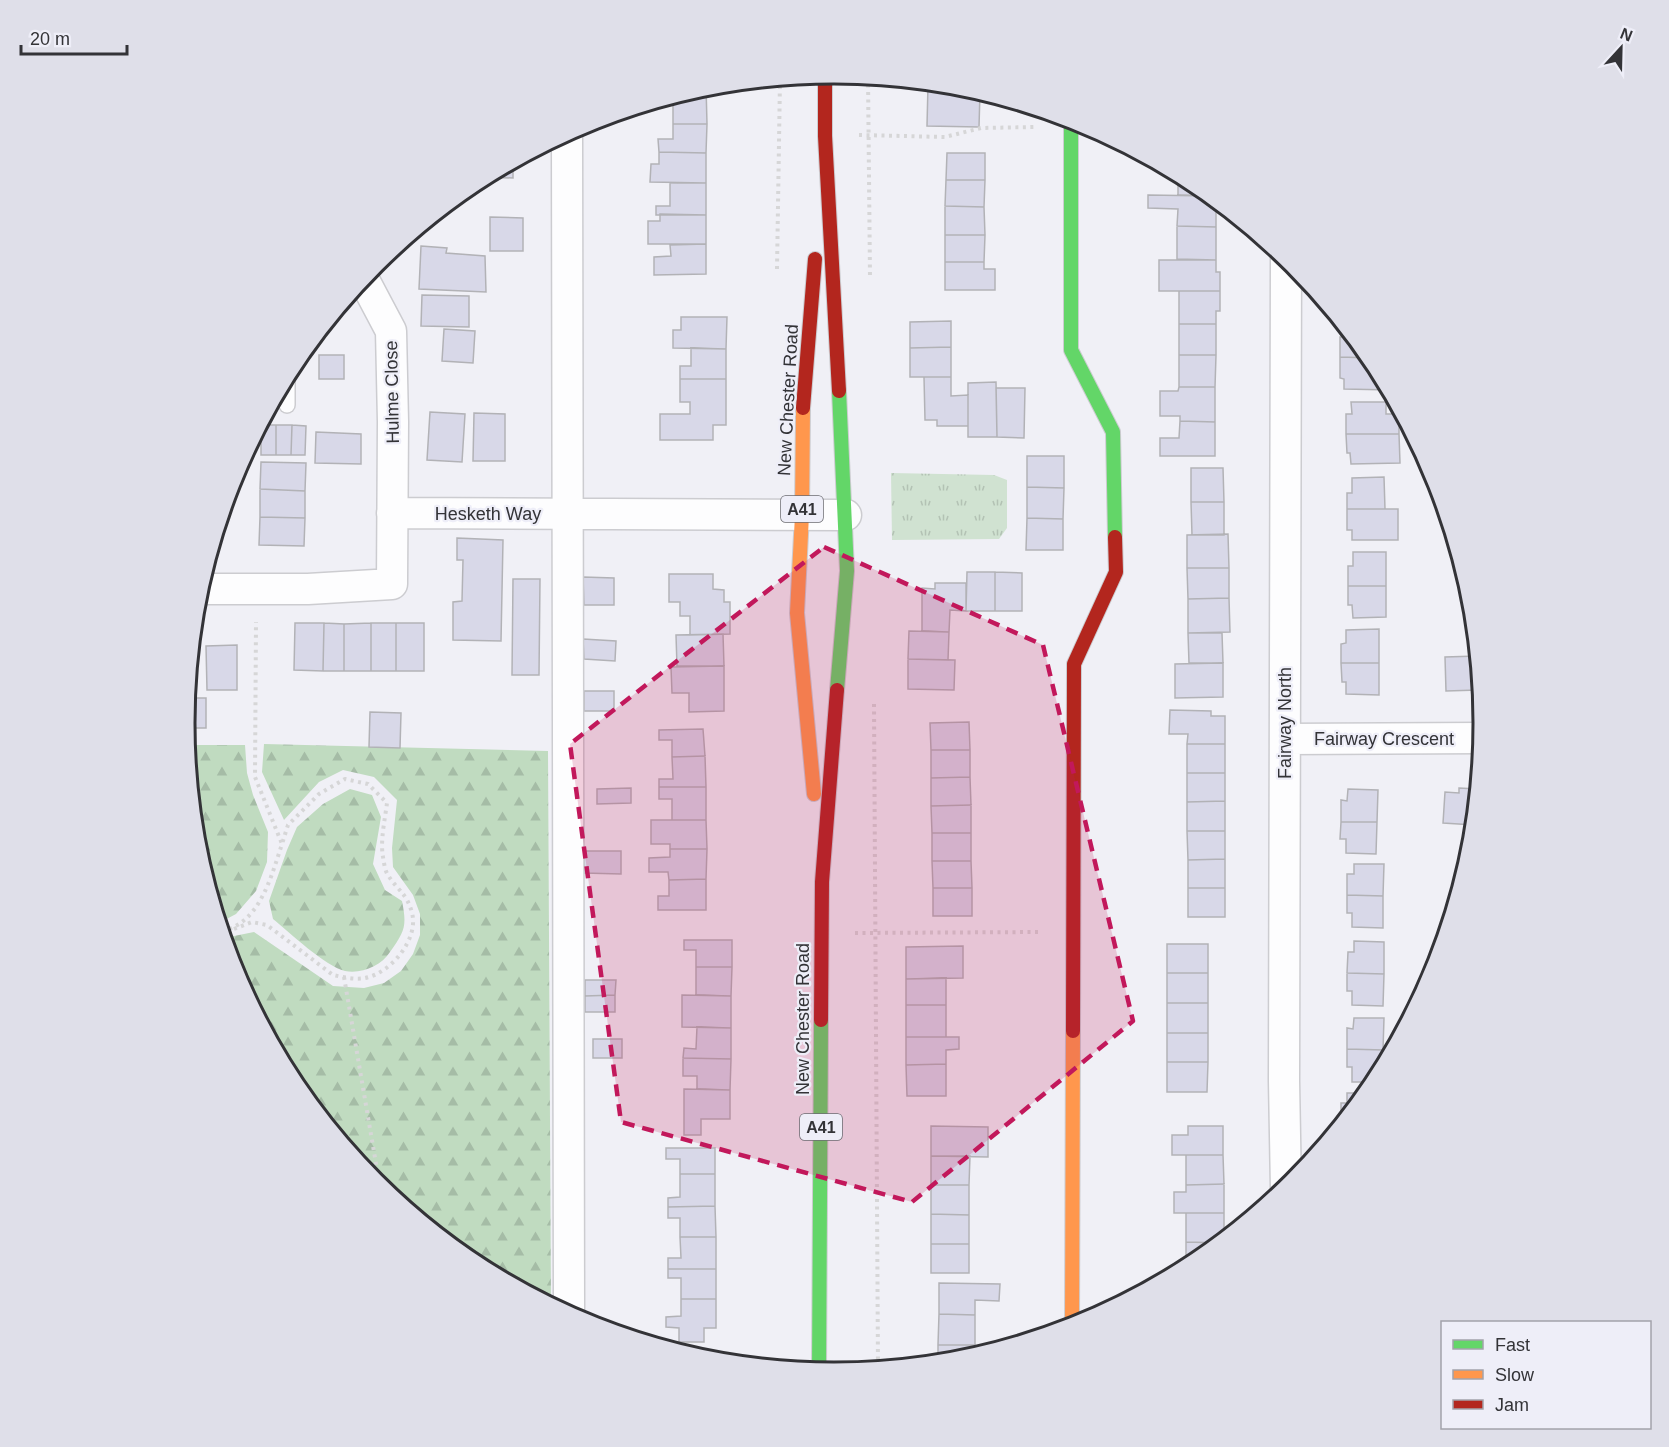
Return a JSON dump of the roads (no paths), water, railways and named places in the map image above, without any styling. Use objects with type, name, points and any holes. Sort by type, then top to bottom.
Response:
[{"type":"main road","name":"New Chester Road","points":[[819,1363],[822,882],[846,571],[846,515],[825,136],[825,84]]},
{"type":"main road","points":[[1071,130],[1071,350],[1113,432],[1116,572],[1074,664],[1072,1317]]},
{"type":"main road","name":"New Chester Road","points":[[822,882],[797,612],[802,426],[825,136]]},
{"type":"street","points":[[567,143],[569,1305]]},
{"type":"street","name":"Fairway North","points":[[1286,1177],[1284,1081],[1286,740],[1293,278]]},
{"type":"street","name":"Hulme Close","points":[[368,287],[391,331],[392,513]]},
{"type":"street","points":[[209,589],[308,589],[392,584],[392,513]]},
{"type":"street","name":"Hesketh Way","points":[[392,513],[846,515]]},
{"type":"street","name":"Fairway Crescent","points":[[1286,740],[1474,738]]},
{"type":"lane","points":[[287,394],[287,405]]}]
